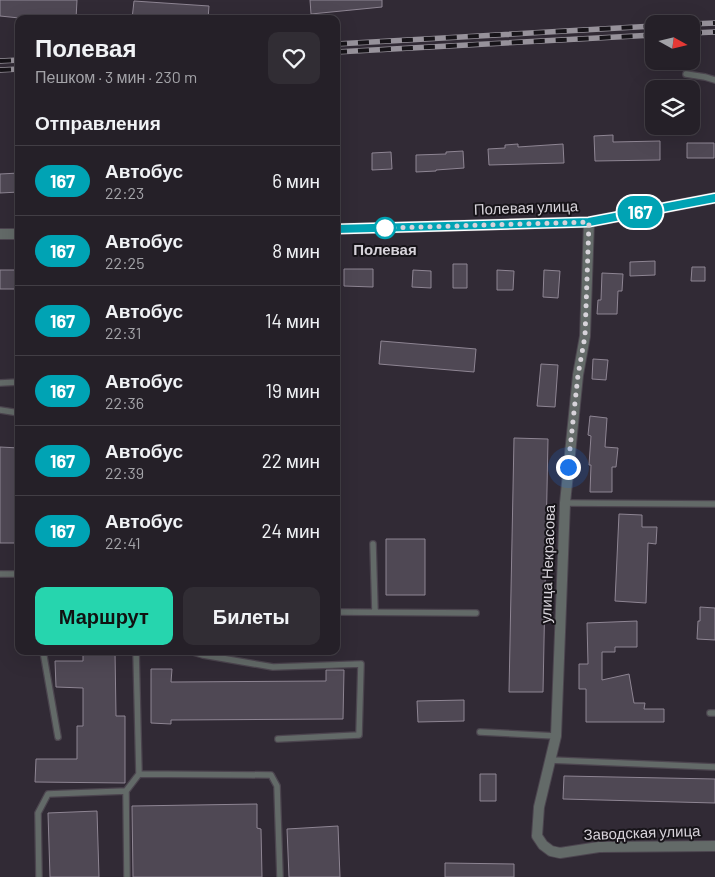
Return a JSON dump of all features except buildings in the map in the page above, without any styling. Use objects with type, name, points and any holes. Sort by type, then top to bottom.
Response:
[{"type":"street","name":"Полевая улица","points":[[340,229],[589,222],[715,198]]},
{"type":"street","name":"улица Некрасова","points":[[543,845],[537,836],[539,807],[556,736],[565,504],[578,375],[585,336],[589,222]]},
{"type":"street","points":[[0,234],[15,234]]},
{"type":"street","name":"Заводская улица","points":[[543,845],[551,851],[560,853],[600,847],[715,846]]},
{"type":"lane","points":[[686,74],[715,80]]},
{"type":"lane","points":[[0,383],[15,382]]},
{"type":"lane","points":[[0,410],[15,412]]},
{"type":"lane","points":[[565,504],[715,504]]},
{"type":"lane","points":[[373,544],[375,612]]},
{"type":"lane","points":[[0,574],[15,574]]},
{"type":"lane","points":[[340,612],[476,613]]},
{"type":"lane","points":[[44,655],[58,737]]},
{"type":"lane","points":[[126,877],[126,792],[138,774],[136,655]]},
{"type":"lane","points":[[203,655],[274,667],[361,664],[359,735],[278,739]]},
{"type":"lane","points":[[480,732],[556,736]]},
{"type":"lane","points":[[550,760],[715,767]]},
{"type":"lane","points":[[138,774],[271,775],[277,786],[280,877]]},
{"type":"lane","points":[[39,877],[38,813],[48,794],[126,792]]},
{"type":"railway","points":[[700,24],[715,23]]},
{"type":"railway","points":[[340,44],[645,27]]},
{"type":"railway","points":[[700,33],[715,32]]},
{"type":"railway","points":[[340,52],[645,35]]},
{"type":"railway","points":[[0,61],[15,60]]},
{"type":"railway","points":[[0,70],[15,69]]},
{"type":"bus line","name":"167","points":[[340,229],[589,222],[715,198]]},
{"type":"place","name":"Полевая","points":[[385,228]]},
{"type":"route","points":[[385,228],[589,222],[585,336],[578,375],[568,467]]}]
